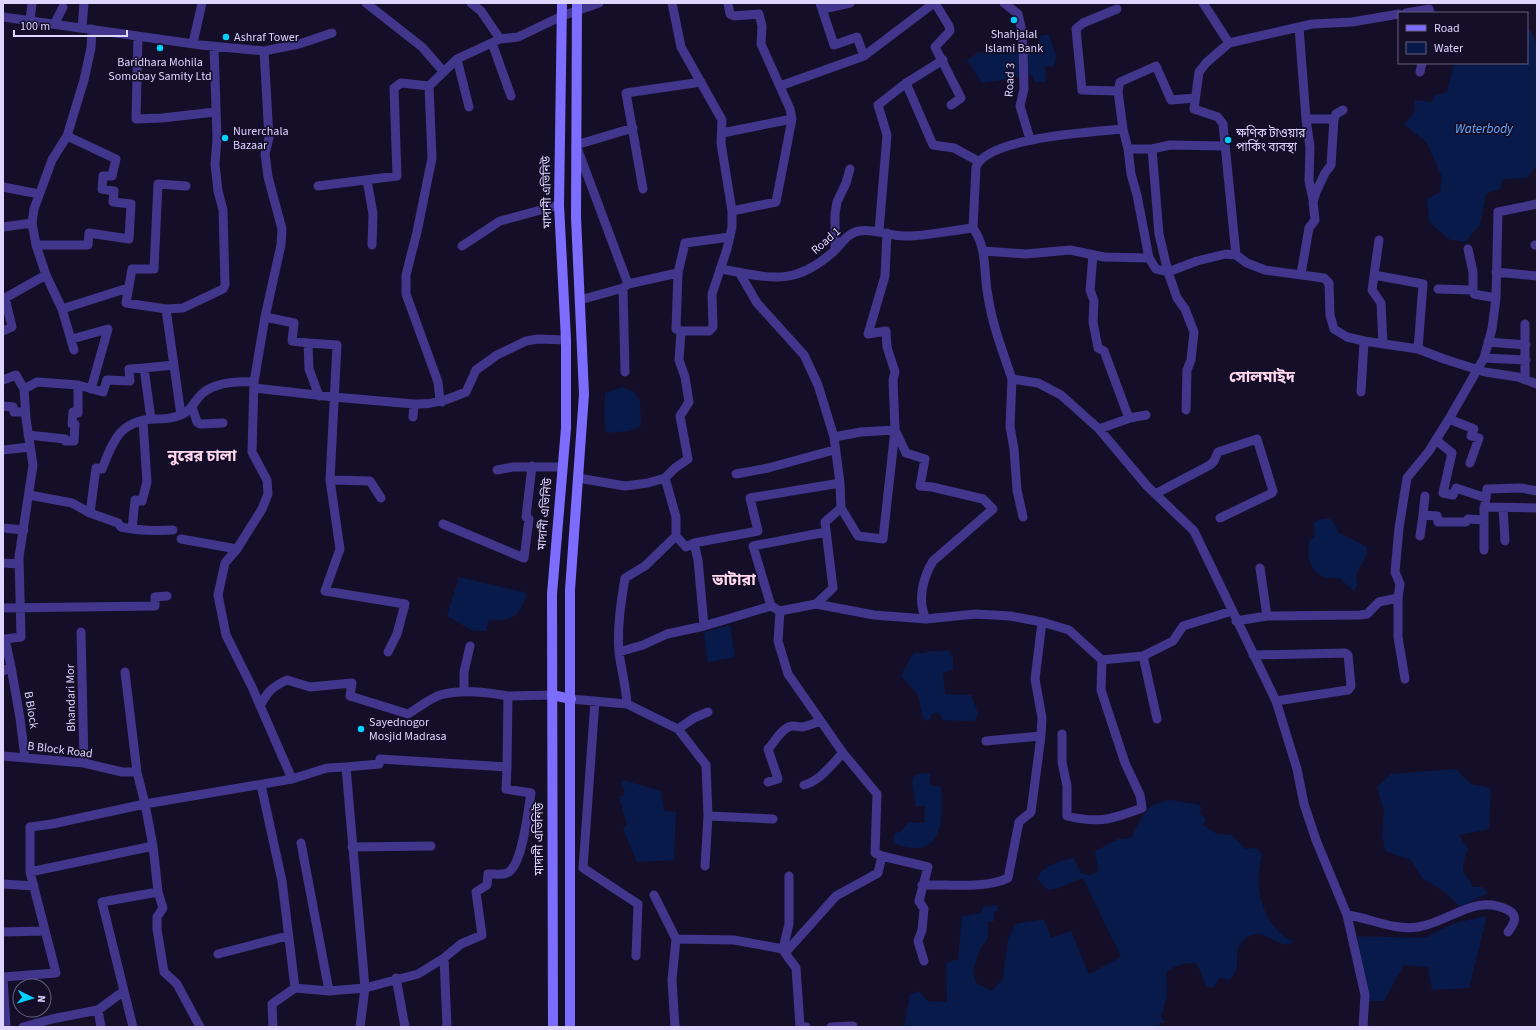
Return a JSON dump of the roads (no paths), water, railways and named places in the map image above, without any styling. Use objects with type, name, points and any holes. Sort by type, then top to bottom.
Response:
[{"type":"main road","name":"মাদানী এভিনিউ","points":[[553,1027],[552,594],[566,428],[566,340],[559,205],[562,3]]},
{"type":"main road","points":[[570,1027],[570,590],[584,394],[576,217],[577,7]]},
{"type":"main road","points":[[552,695],[571,699]]},
{"type":"street","points":[[30,21],[32,3]]},
{"type":"street","points":[[82,28],[84,3]]},
{"type":"street","points":[[193,42],[202,3]]},
{"type":"street","points":[[366,3],[422,47],[443,71]]},
{"type":"street","points":[[472,3],[481,11],[496,41],[511,96]]},
{"type":"street","points":[[442,402],[440,401],[438,382],[432,364],[406,294],[406,275],[417,232],[432,158],[429,86],[457,59],[496,41],[518,37],[562,16],[577,7],[599,3]]},
{"type":"street","points":[[672,3],[681,47],[722,120],[722,133],[732,211],[730,237],[712,294],[713,327],[709,331],[681,331],[676,329],[678,273],[686,243],[730,237]]},
{"type":"street","points":[[728,3],[730,14],[734,16],[759,14],[762,26],[761,44],[790,109],[792,119],[776,202],[732,211]]},
{"type":"street","points":[[850,3],[821,6],[834,44],[857,37],[864,56]]},
{"type":"street","points":[[780,86],[864,56],[934,3],[949,26],[950,31],[935,47],[943,60],[961,98],[951,105]]},
{"type":"street","name":"Road 3","points":[[1004,3],[1018,14],[1023,48],[1024,89],[1020,106],[1030,139]]},
{"type":"street","points":[[1203,3],[1229,43]]},
{"type":"street","points":[[55,24],[63,7]]},
{"type":"street","points":[[1117,9],[1083,23],[1076,29],[1082,90],[1118,91]]},
{"type":"street","points":[[1412,12],[1429,9],[1430,12]]},
{"type":"street","points":[[1236,255],[1223,124],[1218,117],[1194,109],[1198,72],[1229,43],[1312,24],[1352,22],[1398,14]]},
{"type":"street","points":[[3,17],[214,46],[264,51],[299,44],[332,34]]},
{"type":"street","points":[[1299,27],[1306,119],[1310,147],[1309,181],[1315,220],[1309,228],[1301,274]]},
{"type":"street","points":[[74,350],[62,309],[46,275],[36,245],[32,223],[39,194],[52,160],[67,136],[84,80],[91,48],[92,29]]},
{"type":"street","points":[[138,36],[136,119],[162,118],[215,112]]},
{"type":"street","points":[[186,186],[158,184],[154,269],[132,269],[126,303],[166,309],[182,308],[223,289],[225,285],[223,210],[218,191],[215,164],[217,139],[214,46]]},
{"type":"street","points":[[264,51],[269,138],[265,154],[268,177],[282,229],[279,260],[265,317],[254,385],[252,452],[267,480],[268,494],[262,509],[237,549],[225,563],[218,595],[226,635],[260,706],[292,779]]},
{"type":"street","points":[[457,59],[469,107]]},
{"type":"street","points":[[739,272],[758,302],[804,355],[818,385],[834,437],[834,450],[840,483],[841,508],[858,536],[883,539],[895,430],[893,394],[895,372],[887,347],[886,331],[868,334],[886,276],[883,232],[887,135],[878,105],[906,83],[943,60]]},
{"type":"street","points":[[1195,98],[1172,100],[1156,66],[1120,82],[1118,91],[1131,174],[1137,196],[1149,258],[1156,269],[1168,272],[1214,256],[1226,254],[1236,255],[1247,263],[1265,270],[1324,278],[1329,283],[1330,315],[1334,328],[1347,336],[1364,341],[1418,349],[1476,370],[1525,380],[1537,384]]},
{"type":"street","points":[[643,189],[626,93],[701,82]]},
{"type":"street","points":[[906,83],[933,145],[954,148],[978,161]]},
{"type":"street","points":[[318,186],[397,176],[394,88],[401,84],[429,86]]},
{"type":"street","points":[[1313,202],[1325,173],[1331,166],[1334,119],[1336,114],[1343,110]]},
{"type":"street","points":[[722,133],[792,119]]},
{"type":"street","points":[[1306,119],[1334,119]]},
{"type":"street","points":[[625,372],[626,286],[576,145],[633,128]]},
{"type":"street","points":[[1023,517],[1017,490],[1010,426],[1012,379],[988,296],[984,251],[979,236],[973,228],[976,167],[978,161],[991,153],[1030,139],[1123,129]]},
{"type":"street","points":[[36,245],[88,245],[89,233],[129,239],[131,204],[113,202],[114,190],[102,189],[102,176],[112,176],[116,159],[67,136]]},
{"type":"street","points":[[1128,149],[1152,149],[1170,145],[1226,146]]},
{"type":"street","points":[[1152,149],[1159,234],[1168,272],[1177,298],[1186,309],[1194,332],[1191,360],[1187,370],[1186,410]]},
{"type":"street","points":[[835,250],[835,214],[837,202],[846,183],[850,169]]},
{"type":"street","points":[[367,180],[373,214],[372,246]]},
{"type":"street","points":[[3,187],[39,194]]},
{"type":"street","points":[[1405,679],[1398,637],[1398,598],[1400,584],[1395,572],[1399,528],[1407,478],[1430,451],[1484,358],[1492,329],[1496,298],[1498,212],[1537,204]]},
{"type":"street","points":[[462,246],[500,221],[559,205]]},
{"type":"street","points":[[3,227],[32,223]]},
{"type":"street","name":"Road 1","points":[[720,269],[772,278],[795,275],[812,268],[835,250],[847,237],[858,231],[883,232],[904,236],[973,228]]},
{"type":"street","points":[[1379,240],[1372,290],[1381,303],[1383,344]]},
{"type":"street","points":[[1468,249],[1473,272],[1474,294],[1496,298]]},
{"type":"street","points":[[984,251],[1026,254],[1070,250],[1093,255],[1149,258]]},
{"type":"street","points":[[1093,255],[1090,290],[1094,301],[1093,322],[1098,348],[1104,351],[1130,418]]},
{"type":"street","points":[[1496,272],[1537,276]]},
{"type":"street","points":[[580,300],[626,286],[678,273]]},
{"type":"street","points":[[3,331],[12,327],[5,298],[46,275]]},
{"type":"street","points":[[1374,275],[1423,284],[1418,349]]},
{"type":"street","points":[[62,309],[128,288]]},
{"type":"street","points":[[1438,289],[1473,290]]},
{"type":"street","points":[[166,309],[181,415]]},
{"type":"street","points":[[265,317],[294,323],[292,341],[337,345],[330,480],[340,549],[325,592],[405,604],[398,634],[388,652]]},
{"type":"street","points":[[1525,324],[1525,380]]},
{"type":"street","points":[[72,339],[108,329],[91,389]]},
{"type":"street","points":[[578,478],[625,486],[648,483],[665,478],[674,468],[688,459],[680,416],[689,402],[685,377],[679,360],[681,331]]},
{"type":"street","points":[[90,513],[96,468],[102,469],[114,439],[130,424],[169,419],[181,415],[192,408],[203,393],[233,381],[334,398],[430,404],[442,402],[466,392],[476,370],[497,355],[526,341],[538,339],[566,340]]},
{"type":"street","points":[[1361,392],[1364,341]]},
{"type":"street","points":[[1488,342],[1526,345]]},
{"type":"street","points":[[308,343],[310,369],[319,396]]},
{"type":"street","points":[[1484,358],[1526,360]]},
{"type":"street","points":[[24,388],[36,382],[78,385],[103,392],[107,380],[130,380],[129,370],[174,365]]},
{"type":"street","points":[[132,529],[134,500],[142,501],[147,482],[144,368]]},
{"type":"street","points":[[3,380],[16,375],[24,388],[25,412],[33,465],[19,564],[21,637],[4,639]]},
{"type":"street","points":[[1012,379],[1038,383],[1061,395],[1099,430],[1155,494],[1194,530],[1236,621],[1276,701],[1297,769],[1304,804],[1316,840],[1347,915],[1365,995],[1363,1027]]},
{"type":"street","points":[[28,435],[74,441],[75,424],[72,424],[73,412],[78,413],[78,385]]},
{"type":"street","points":[[413,417],[414,404]]},
{"type":"street","points":[[3,406],[13,407],[14,412],[25,412]]},
{"type":"street","points":[[192,408],[197,422],[200,424],[223,423]]},
{"type":"street","points":[[1099,430],[1130,418],[1146,415]]},
{"type":"street","points":[[1449,419],[1474,429],[1471,436],[1479,438],[1470,463]]},
{"type":"street","points":[[834,437],[861,432],[895,430]]},
{"type":"street","points":[[895,430],[906,453],[925,459],[920,486],[932,487],[983,499],[993,509],[932,561],[922,586],[923,613],[926,619]]},
{"type":"street","points":[[1155,494],[1210,465],[1214,461],[1218,452],[1257,439],[1273,491],[1272,494],[1220,518]]},
{"type":"street","points":[[1436,440],[1452,453],[1443,493],[1453,494],[1456,488],[1485,503],[1503,508],[1537,508]]},
{"type":"street","points":[[3,450],[30,447]]},
{"type":"street","points":[[736,474],[768,468],[834,450]]},
{"type":"street","points":[[497,470],[532,466],[562,467]]},
{"type":"street","points":[[443,524],[524,558],[529,519],[526,517],[532,466]]},
{"type":"street","points":[[665,478],[676,517],[676,536],[686,547],[694,543],[758,531],[750,498],[840,483]]},
{"type":"street","points":[[330,480],[370,481],[381,498]]},
{"type":"street","points":[[1484,550],[1484,520],[1487,489],[1521,488],[1537,491]]},
{"type":"street","points":[[29,495],[72,503],[90,513],[118,523],[121,527],[154,531],[173,530]]},
{"type":"street","points":[[1420,536],[1424,496]]},
{"type":"street","points":[[816,604],[833,588],[825,522],[841,508]]},
{"type":"street","points":[[1503,508],[1505,541]]},
{"type":"street","points":[[1423,515],[1437,516],[1438,522],[1466,522],[1468,519],[1484,520]]},
{"type":"street","points":[[3,528],[24,530]]},
{"type":"street","points":[[826,532],[753,546],[771,606],[780,611],[816,604],[874,615],[926,619],[976,614],[1010,616],[1042,622],[1069,630],[1102,660],[1143,656],[1174,641],[1183,626],[1232,611]]},
{"type":"street","points":[[627,704],[619,652],[620,607],[626,578],[650,561],[676,536]]},
{"type":"street","points":[[181,539],[237,549]]},
{"type":"street","points":[[694,543],[698,560],[704,626]]},
{"type":"street","points":[[3,563],[19,564]]},
{"type":"street","points":[[1260,568],[1267,616]]},
{"type":"street","points":[[3,608],[155,606],[156,597],[167,596]]},
{"type":"street","points":[[1236,621],[1267,616],[1360,615],[1367,614],[1379,602],[1398,598]]},
{"type":"street","points":[[619,652],[643,645],[667,634],[704,626],[771,606]]},
{"type":"street","points":[[780,611],[778,641],[788,674],[843,753],[877,794],[875,853],[928,867],[922,885],[920,901],[924,909],[922,930],[918,940],[924,961]]},
{"type":"street","points":[[922,885],[986,884],[999,882],[1008,878],[1019,822],[1031,812],[1041,736],[1042,718],[1035,679],[1042,622]]},
{"type":"street","name":"Bhandari Mor","points":[[81,632],[84,763]]},
{"type":"street","name":"B Block","points":[[4,639],[7,669],[20,718],[25,758]]},
{"type":"street","points":[[464,692],[464,672],[470,646]]},
{"type":"street","points":[[1253,655],[1345,653],[1348,655],[1351,686],[1348,690],[1276,701]]},
{"type":"street","points":[[1143,656],[1156,719]]},
{"type":"street","points":[[1062,734],[1062,762],[1067,786],[1067,816],[1086,820],[1108,820],[1142,808],[1140,795],[1125,763],[1101,690],[1102,660]]},
{"type":"street","points":[[125,672],[137,772],[153,846],[158,892],[163,908],[157,917],[157,930],[164,972],[177,984],[200,1027]]},
{"type":"street","points":[[260,706],[268,692],[276,685],[287,680],[310,687],[352,683],[350,696],[408,714],[440,695],[464,692],[488,692],[508,696],[552,695]]},
{"type":"street","points":[[273,1027],[272,1004],[295,988],[329,991],[364,988],[396,978],[418,974],[444,958],[461,944],[482,935],[476,892],[487,885],[488,874],[508,872],[514,866],[524,840],[531,793],[506,789],[508,696]]},
{"type":"street","points":[[571,699],[627,704],[678,729],[706,765],[708,816],[705,866]]},
{"type":"street","points":[[594,701],[583,868],[638,904],[636,956]]},
{"type":"street","points":[[678,729],[694,718],[708,712]]},
{"type":"street","points":[[768,782],[778,779],[768,749],[775,742],[777,737],[786,728],[792,725],[802,727],[820,721]]},
{"type":"street","points":[[986,741],[1041,736]]},
{"type":"street","points":[[804,785],[812,783],[821,776],[843,753]]},
{"type":"street","name":"B Block Road","points":[[3,756],[84,763],[122,772],[137,772]]},
{"type":"street","points":[[6,1027],[3,977],[56,973],[30,872],[30,827],[52,824],[145,804],[292,779],[327,768],[379,764],[380,759],[507,767]]},
{"type":"street","points":[[346,767],[364,988],[360,1027]]},
{"type":"street","points":[[261,784],[282,881],[287,936],[295,988]]},
{"type":"street","points":[[708,816],[773,819]]},
{"type":"street","points":[[301,843],[329,991]]},
{"type":"street","points":[[30,872],[153,846]]},
{"type":"street","points":[[352,847],[431,846]]},
{"type":"street","points":[[784,951],[836,896],[878,873],[882,856]]},
{"type":"street","points":[[784,951],[789,924],[789,876]]},
{"type":"street","points":[[3,884],[34,886]]},
{"type":"street","points":[[133,1027],[102,902],[158,892]]},
{"type":"street","points":[[654,895],[676,940],[672,980],[675,1027]]},
{"type":"street","points":[[1347,915],[1393,926],[1418,927],[1478,905],[1489,903],[1498,905],[1512,912],[1515,922],[1508,932]]},
{"type":"street","points":[[3,932],[45,931]]},
{"type":"street","points":[[218,954],[287,936]]},
{"type":"street","points":[[676,940],[734,940],[784,951],[796,968],[800,1026],[806,1027]]},
{"type":"street","points":[[444,958],[447,1027]]},
{"type":"street","points":[[396,978],[405,1027]]},
{"type":"street","points":[[23,1027],[54,1023],[98,1010],[124,991]]},
{"type":"street","points":[[98,1010],[100,1027]]},
{"type":"street","points":[[831,1027],[853,1026]]},
{"type":"water","name":"Waterbody","points":[[1528,30],[1531,31],[1537,45],[1537,165],[1527,178],[1503,179],[1500,189],[1486,194],[1480,225],[1465,242],[1450,240],[1429,222],[1427,199],[1440,192],[1442,177],[1427,143],[1404,124],[1414,113],[1415,100],[1431,102],[1434,96],[1447,92],[1454,64],[1528,64]]},
{"type":"water","points":[[1049,34],[1056,56],[1054,67],[1045,66],[1046,82],[1034,82],[1033,75],[982,83],[967,60],[979,52],[996,54],[1031,48],[1035,49],[1040,47],[1040,36]]},
{"type":"water","points":[[622,387],[634,392],[640,401],[641,424],[638,428],[628,431],[606,433],[604,416],[605,393]]},
{"type":"water","points":[[1328,518],[1333,521],[1338,532],[1367,547],[1366,557],[1357,574],[1356,579],[1358,584],[1354,591],[1339,578],[1325,578],[1314,571],[1308,557],[1309,540],[1314,537],[1315,529],[1313,524],[1318,520]]},
{"type":"water","points":[[459,577],[527,593],[521,607],[514,616],[504,620],[489,620],[486,631],[473,631],[447,616]]},
{"type":"water","points":[[730,625],[735,657],[708,662],[704,632]]},
{"type":"water","points":[[948,650],[953,657],[953,670],[943,673],[945,694],[971,695],[978,713],[976,719],[972,721],[943,720],[939,714],[935,712],[931,715],[931,719],[926,721],[923,718],[918,695],[901,676],[912,655],[916,652],[942,652]]},
{"type":"water","points":[[1456,769],[1471,784],[1491,788],[1489,829],[1459,835],[1468,849],[1464,862],[1464,873],[1471,882],[1472,887],[1482,887],[1488,893],[1460,907],[1445,892],[1422,878],[1411,860],[1385,851],[1382,835],[1384,812],[1377,787],[1391,774]]},
{"type":"water","points":[[921,773],[930,774],[930,785],[941,787],[942,814],[940,826],[936,836],[930,843],[921,847],[909,848],[893,843],[894,834],[901,831],[909,822],[924,823],[925,806],[916,806],[912,783],[913,777]]},
{"type":"water","points":[[623,780],[661,791],[664,811],[676,812],[674,860],[637,862],[623,829],[627,824],[619,797],[623,796],[625,791],[620,783]]},
{"type":"water","points":[[1170,800],[1201,805],[1200,814],[1206,818],[1203,825],[1217,834],[1232,835],[1246,849],[1257,848],[1262,855],[1258,885],[1260,897],[1266,913],[1281,934],[1294,942],[1282,944],[1259,934],[1252,935],[1244,940],[1239,946],[1237,966],[1230,980],[1220,978],[1214,987],[1209,988],[1206,985],[1198,966],[1195,963],[1180,965],[1166,972],[1167,995],[1161,1017],[1165,1023],[1160,1023],[1158,1027],[904,1027],[910,994],[919,991],[927,1001],[947,1002],[946,963],[958,959],[962,916],[981,913],[983,907],[997,905],[998,911],[994,912],[994,921],[988,922],[988,938],[980,949],[973,970],[976,983],[992,991],[1003,978],[1008,939],[1016,924],[1044,919],[1051,938],[1071,931],[1089,974],[1121,957],[1083,878],[1052,890],[1048,890],[1037,879],[1039,874],[1052,864],[1074,858],[1081,873],[1088,875],[1094,874],[1098,871],[1095,851],[1118,839],[1131,838],[1141,818],[1149,808],[1154,804]]},
{"type":"water","points":[[1487,916],[1469,988],[1432,990],[1428,967],[1404,965],[1384,1001],[1368,1001],[1357,936],[1424,938],[1454,923]]},
{"type":"place","name":"Shahjalal Islami Bank","points":[[1014,20]]},
{"type":"place","name":"Ashraf Tower","points":[[226,37]]},
{"type":"place","name":"Baridhara Mohila Somobay Samity Ltd","points":[[160,48]]},
{"type":"place","name":"Nurerchala Bazaar","points":[[225,138]]},
{"type":"place","name":"ক্ষণিক টাওয়ার পার্কিং ব্যবস্থা","points":[[1228,140]]},
{"type":"place","name":"Sayednogor Mosjid Madrasa","points":[[361,729]]},
{"type":"district","name":"সোলমাইদ","points":[[1262,377]]},
{"type":"district","name":"নুরের চালা","points":[[202,456]]},
{"type":"district","name":"ভাটারা","points":[[734,580]]}]
